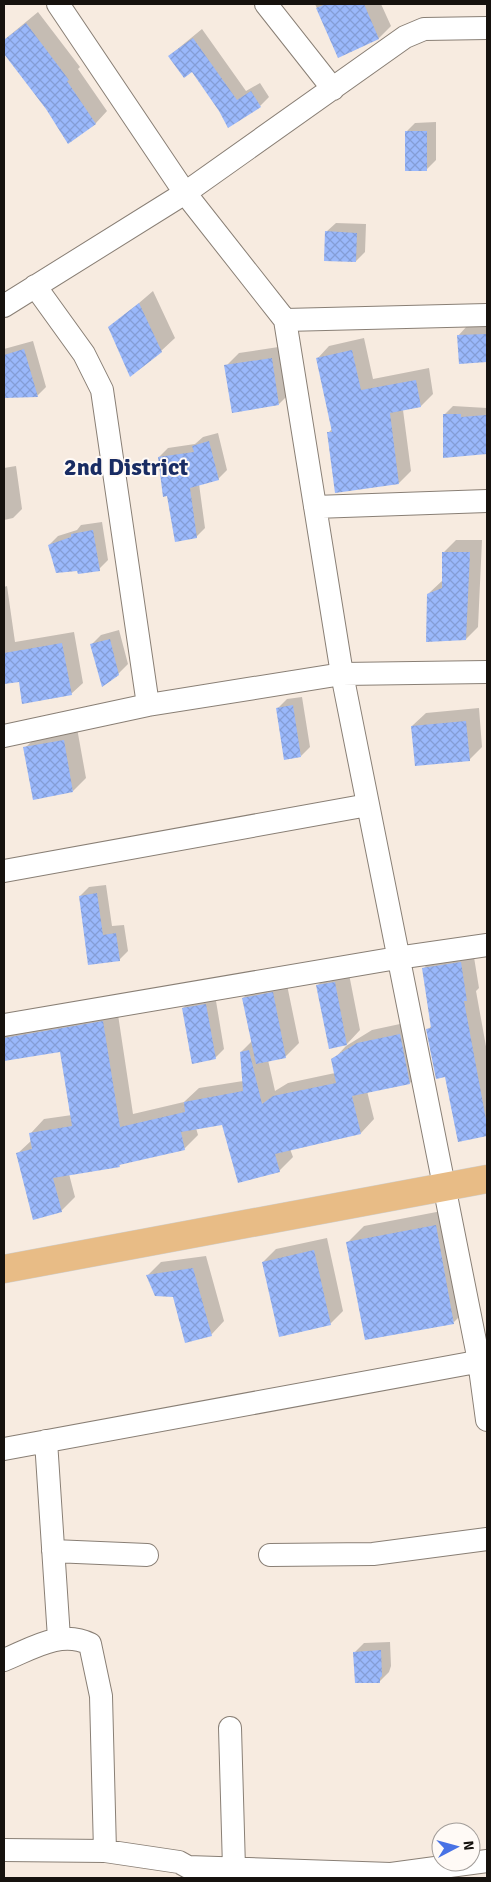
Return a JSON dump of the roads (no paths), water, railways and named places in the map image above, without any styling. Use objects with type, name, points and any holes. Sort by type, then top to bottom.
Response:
[{"type":"main road","points":[[4,1269],[487,1179]]},
{"type":"street","points":[[58,4],[185,193],[285,320],[342,674],[397,958],[483,1360],[487,1420]]},
{"type":"street","points":[[266,4],[333,89]]},
{"type":"street","points":[[4,306],[185,193],[405,37],[424,29],[487,28]]},
{"type":"street","points":[[35,286],[84,354],[102,390],[148,705]]},
{"type":"street","points":[[285,320],[487,315]]},
{"type":"street","points":[[315,507],[487,501]]},
{"type":"street","points":[[4,736],[148,705],[342,674],[487,672]]},
{"type":"street","points":[[4,871],[368,805]]},
{"type":"street","points":[[4,1025],[397,958],[487,945]]},
{"type":"street","points":[[4,1450],[483,1360]]},
{"type":"street","points":[[46,1441],[59,1638]]},
{"type":"street","points":[[270,1555],[373,1554],[487,1539]]},
{"type":"street","points":[[53,1551],[146,1555]]},
{"type":"street","points":[[4,1660],[59,1638],[79,1638],[90,1644],[101,1696],[105,1852]]},
{"type":"street","points":[[230,1728],[234,1868]]},
{"type":"street","points":[[4,1850],[105,1852],[179,1862],[205,1873],[234,1868],[391,1874],[487,1860]]},
{"type":"district","name":"2nd District","points":[[126,467]]}]
